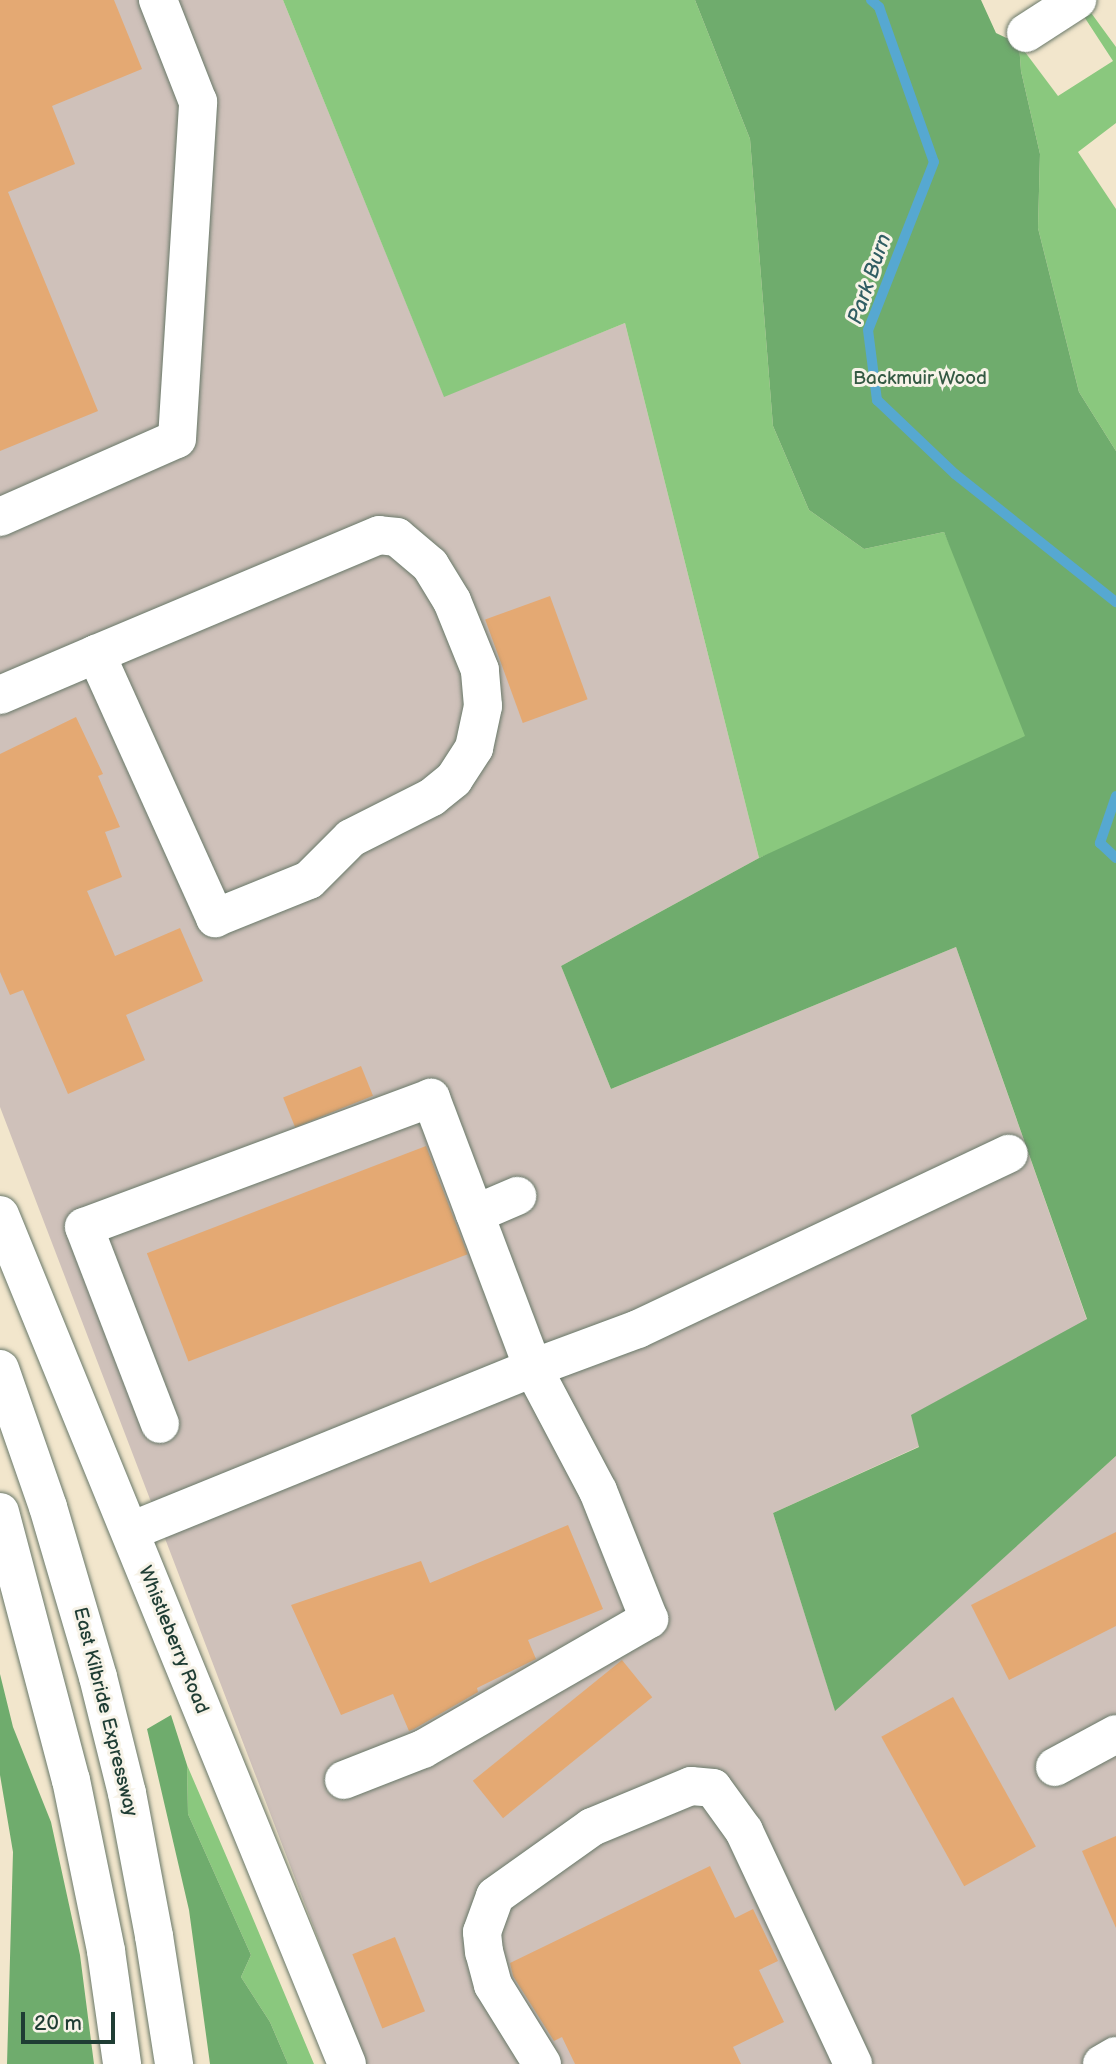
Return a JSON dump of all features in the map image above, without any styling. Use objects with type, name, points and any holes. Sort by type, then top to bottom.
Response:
[{"type":"main road","points":[[0,517],[177,439],[198,102],[158,0]]},
{"type":"main road","points":[[1026,33],[1077,0]]},
{"type":"main road","points":[[0,695],[96,654],[379,535],[397,537],[430,565],[452,601],[480,670],[482,706],[474,748],[454,779],[432,797],[351,838],[309,880],[215,918],[96,654]]},
{"type":"main road","points":[[160,1424],[84,1227],[430,1098],[533,1368],[598,1491],[649,1619],[423,1749],[344,1780]]},
{"type":"main road","points":[[131,1531],[533,1368],[638,1329],[1009,1154]]},
{"type":"main road","points":[[475,1214],[517,1196]]},
{"type":"main road","name":"Whistleberry Road","points":[[0,1215],[347,2064]]},
{"type":"main road","name":"East Kilbride Expressway","points":[[0,1369],[48,1507],[98,1677],[127,1793],[154,1936],[174,2064]]},
{"type":"main road","points":[[0,1512],[74,1793],[106,1951],[122,2064]]},
{"type":"main road","points":[[1055,1766],[1116,1734]]},
{"type":"main road","points":[[542,2064],[493,1985],[482,1932],[495,1896],[592,1827],[691,1786],[713,1788],[744,1831],[853,2064]]},
{"type":"main road","points":[[1102,2064],[1116,2056]]},
{"type":"shaded area","points":[[0,0],[283,0],[444,396],[625,323],[759,858],[561,966],[611,1089],[956,947],[1087,1320],[912,1415],[920,1446],[773,1513],[835,1710],[1116,1456],[1116,2064],[366,2064],[0,1107]]},
{"type":"green space","points":[[283,0],[695,0],[750,139],[773,426],[809,510],[864,549],[944,532],[1039,744],[759,858],[625,323],[444,397]]},
{"type":"green space","name":"Backmuir Wood","points":[[695,0],[981,0],[996,33],[1019,44],[1021,71],[1040,154],[1038,228],[1079,392],[1116,451],[1116,1456],[835,1711],[773,1513],[919,1447],[911,1415],[1087,1319],[956,947],[611,1089],[561,966],[759,858],[1025,736],[944,532],[864,549],[809,510],[773,426],[750,139]]},
{"type":"green space","points":[[1089,10],[1116,47],[1116,123],[1078,152],[1116,209],[1116,451],[1079,392],[1038,228],[1040,154],[1021,71],[1019,44],[1058,96],[1113,61],[1083,15]]},
{"type":"green space","points":[[0,1674],[13,1727],[51,1822],[80,1955],[94,2064],[7,2064],[13,1852],[0,1775]]},
{"type":"green space","points":[[171,1715],[187,1765],[188,1814],[251,1955],[241,1977],[270,2022],[288,2064],[210,2064],[189,1910],[147,1729]]},
{"type":"green space","points":[[187,1765],[314,2064],[288,2064],[270,2022],[241,1977],[251,1955],[188,1814]]},
{"type":"building","points":[[0,0],[114,0],[142,69],[52,106],[75,164],[8,192],[98,411],[0,451]]},
{"type":"building","points":[[550,596],[588,699],[523,723],[485,620]]},
{"type":"building","points":[[76,717],[103,774],[98,776],[120,827],[105,832],[122,877],[87,891],[115,956],[180,928],[203,981],[126,1015],[145,1060],[68,1094],[23,990],[10,995],[0,972],[0,754]]},
{"type":"building","points":[[361,1066],[373,1096],[295,1127],[283,1097]]},
{"type":"building","points":[[426,1146],[468,1254],[188,1361],[147,1253]]},
{"type":"building","points":[[568,1525],[603,1609],[528,1640],[536,1659],[477,1688],[478,1692],[414,1729],[409,1731],[393,1694],[341,1715],[291,1605],[421,1561],[430,1583]]},
{"type":"building","points":[[1116,1532],[1116,1626],[1009,1680],[971,1605]]},
{"type":"building","points":[[622,1660],[652,1697],[503,1818],[473,1781]]},
{"type":"building","points":[[953,1697],[1036,1847],[964,1886],[881,1737]]},
{"type":"building","points":[[1116,1836],[1116,1928],[1082,1851]]},
{"type":"building","points":[[710,1866],[735,1918],[753,1909],[778,1961],[759,1970],[784,2022],[733,2047],[741,2064],[575,2064],[562,2037],[554,2041],[513,1976],[510,1963]]},
{"type":"building","points":[[395,1937],[425,2011],[382,2028],[352,1954]]},
{"type":"waterway","name":"Park Burn","points":[[871,0],[879,7],[934,162],[868,330],[877,400],[955,474],[1116,602]]},
{"type":"waterway","name":"Park Burn","points":[[1116,796],[1100,843],[1116,858]]}]
